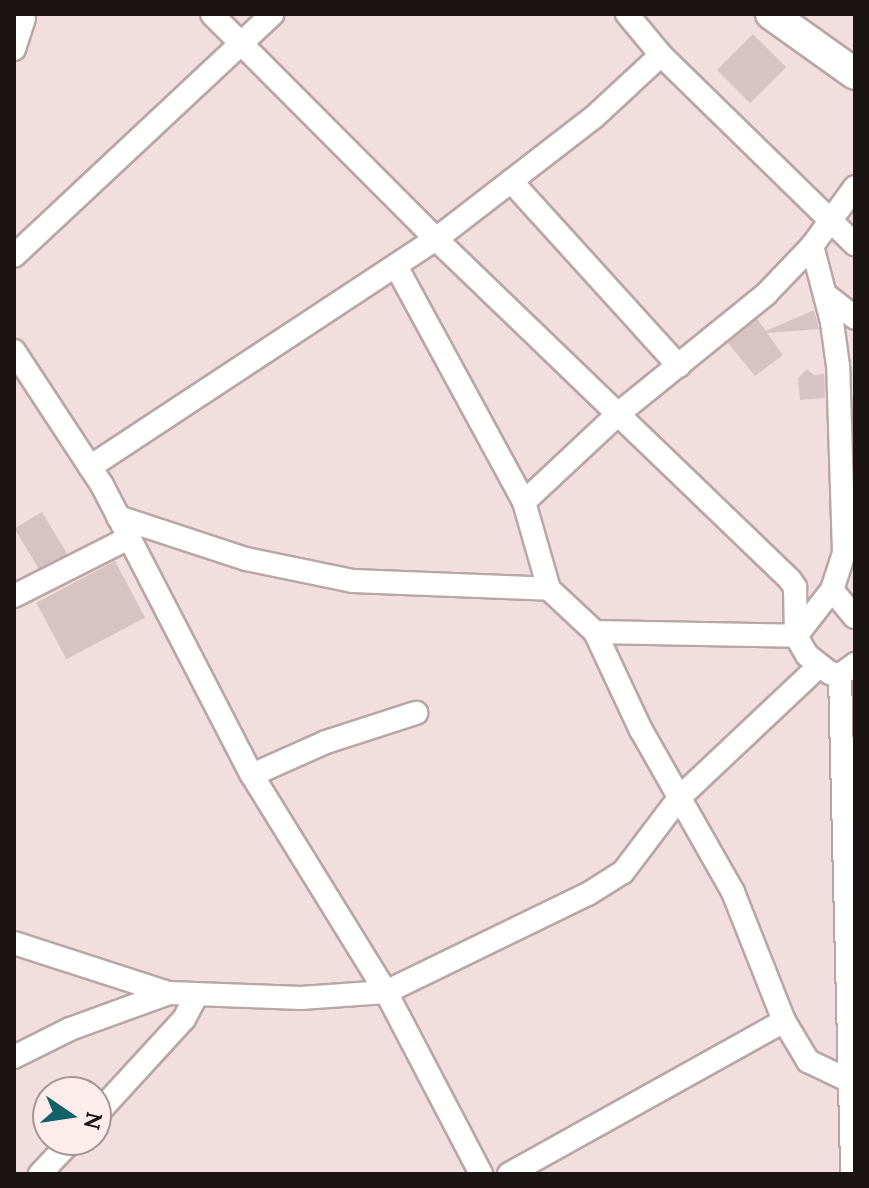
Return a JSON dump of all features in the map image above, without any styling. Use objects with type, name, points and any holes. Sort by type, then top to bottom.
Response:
[{"type":"street","points":[[212,14],[436,239],[790,580],[795,587],[796,636],[819,666],[848,669],[852,1174]]},
{"type":"street","points":[[14,256],[273,14]]},
{"type":"street","points":[[627,14],[661,55],[855,244]]},
{"type":"street","points":[[771,14],[855,74]]},
{"type":"street","points":[[14,49],[24,19]]},
{"type":"street","points":[[90,467],[436,239],[594,117],[661,55]]},
{"type":"street","points":[[511,181],[679,366]]},
{"type":"street","points":[[524,502],[618,414],[757,303],[812,246],[855,187]]},
{"type":"street","points":[[796,636],[832,590],[844,553],[838,366],[826,295],[812,246]]},
{"type":"street","points":[[396,266],[524,502],[549,589],[595,632],[679,798],[733,892],[784,1021],[808,1061],[850,1081]]},
{"type":"street","points":[[826,295],[855,318]]},
{"type":"street","points":[[14,351],[90,467],[252,775],[386,992],[481,1174]]},
{"type":"street","points":[[118,517],[246,559],[353,581],[549,589]]},
{"type":"street","points":[[14,596],[127,539]]},
{"type":"street","points":[[832,590],[855,617]]},
{"type":"street","points":[[595,632],[796,636]]},
{"type":"street","points":[[14,943],[169,993],[301,998],[386,992],[588,894],[623,872],[679,798],[819,666]]},
{"type":"street","points":[[252,775],[326,742],[416,713]]},
{"type":"street","points":[[14,1057],[70,1029],[169,993]]},
{"type":"street","points":[[112,1098],[184,1019],[197,995]]},
{"type":"street","points":[[509,1174],[784,1021]]},
{"type":"street","points":[[40,1174],[57,1156]]},
{"type":"building","points":[[753,34],[786,67],[750,103],[717,70]]},
{"type":"building","points":[[814,310],[819,329],[767,333],[783,355],[755,376],[728,343],[757,319],[766,331]]},
{"type":"building","points":[[807,369],[814,375],[824,374],[825,398],[800,400],[798,378]]},
{"type":"building","points":[[42,512],[67,554],[40,570],[15,528]]},
{"type":"building","points":[[115,561],[145,618],[66,659],[36,603]]}]
